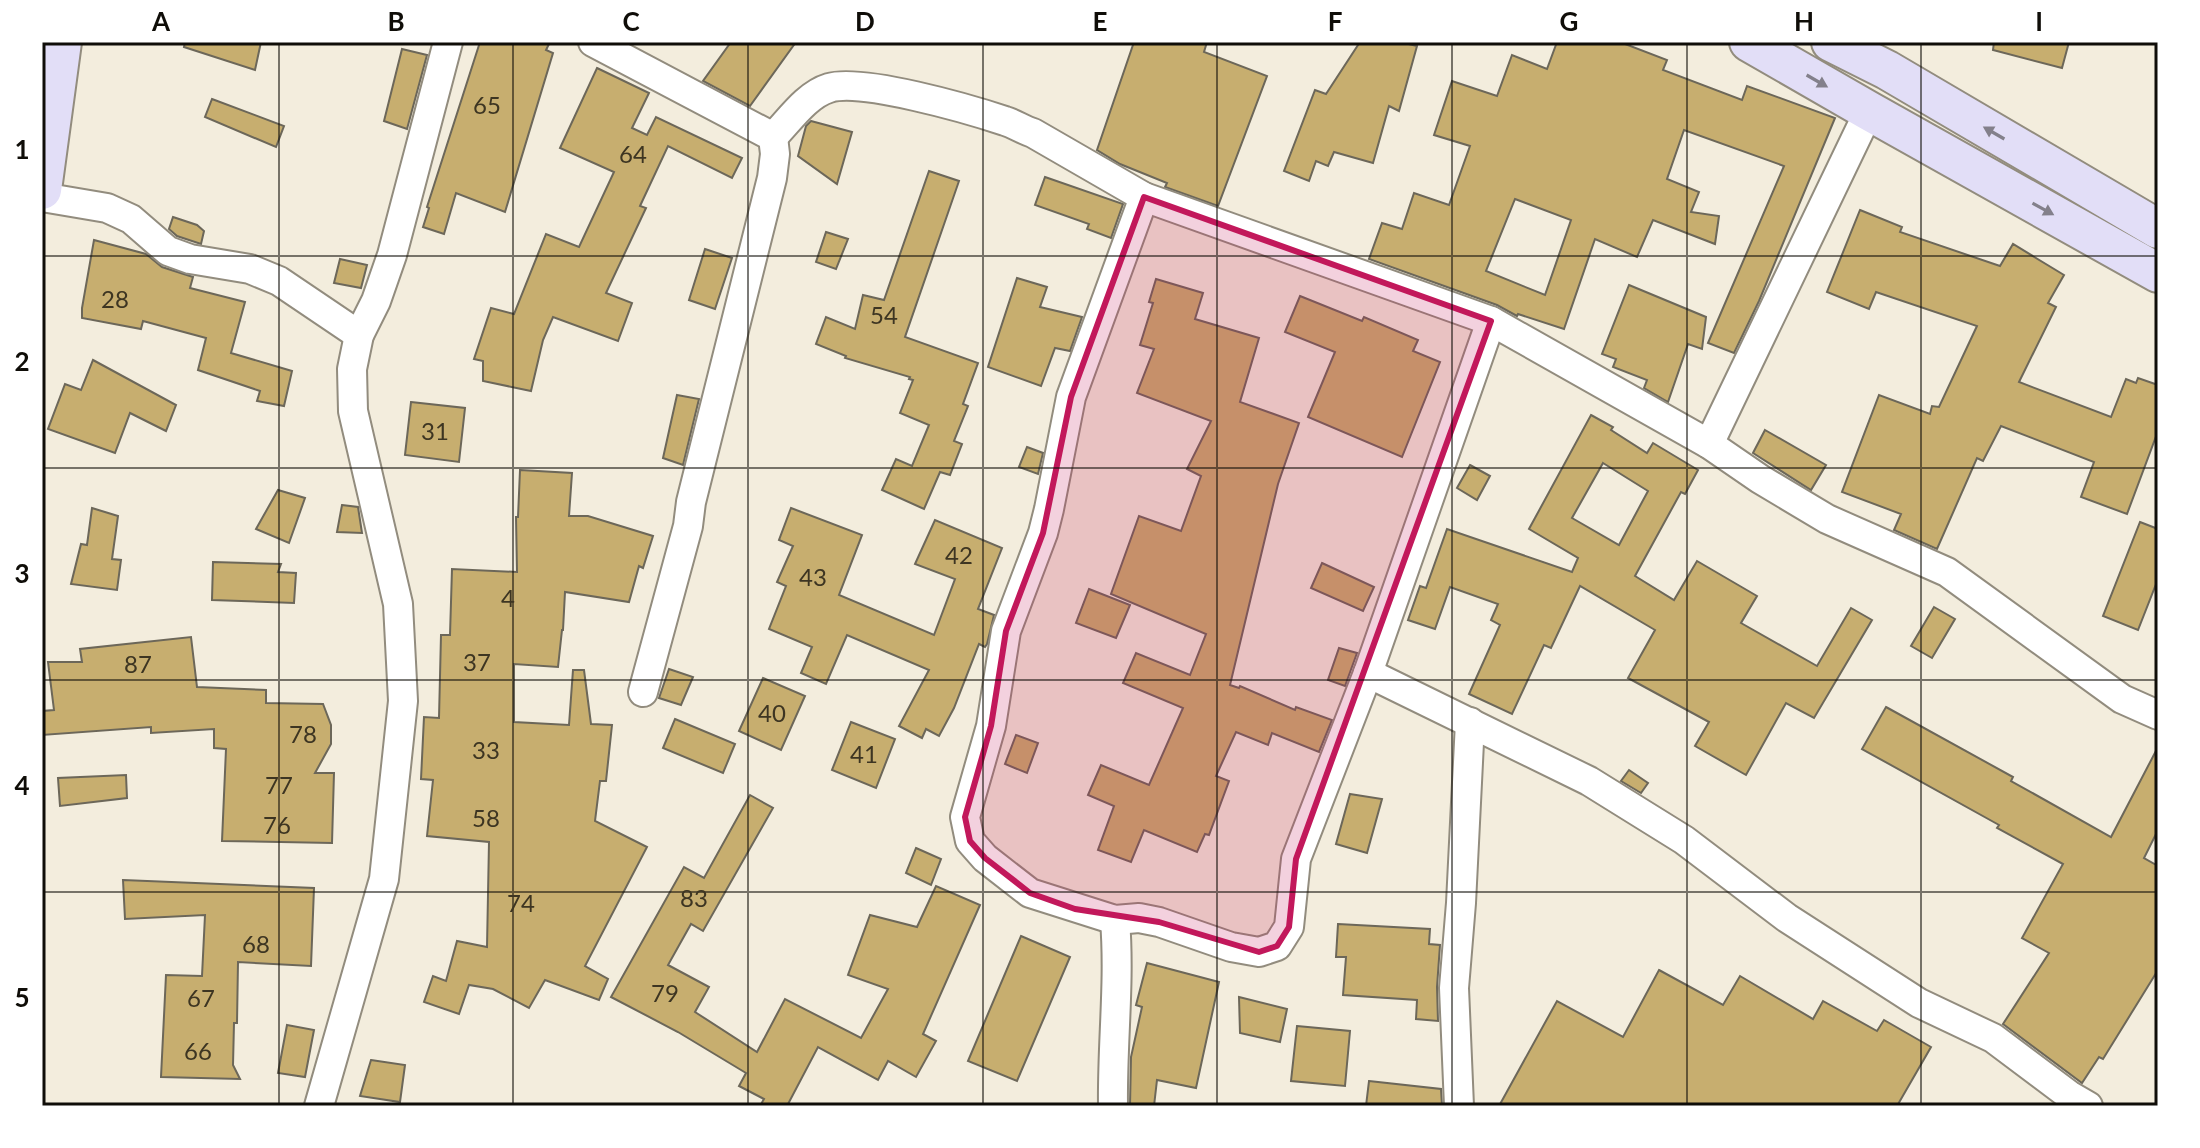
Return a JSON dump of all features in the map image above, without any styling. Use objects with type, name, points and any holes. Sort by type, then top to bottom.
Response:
[{"type":"main road","points":[[42,190],[62,42]]},
{"type":"main road","points":[[1749,42],[2158,273]]},
{"type":"main road","points":[[1831,42],[1887,70],[2158,229]]},
{"type":"street","points":[[319,1106],[384,879],[403,701],[398,604],[353,411],[352,369],[359,335],[376,301],[392,255],[448,42]]},
{"type":"street","points":[[593,42],[773,137]]},
{"type":"street","points":[[773,137],[812,96],[828,88],[851,85],[944,104],[1008,122],[1033,133],[1144,197],[1491,321],[1709,444],[1827,519],[1947,572],[2122,699],[2158,715]]},
{"type":"street","points":[[1709,444],[1869,111]]},
{"type":"street","points":[[643,692],[688,526],[691,502],[772,178],[775,154],[773,137]]},
{"type":"street","points":[[42,197],[107,208],[131,219],[168,251],[190,259],[250,269],[279,281],[359,335]]},
{"type":"street","points":[[1144,197],[1071,397],[1046,521],[1006,631],[991,726],[965,817],[970,841],[985,858],[1030,893],[1115,920],[1139,918],[1159,922],[1231,947],[1259,952],[1277,946],[1289,927],[1296,859],[1368,673],[1491,321]]},
{"type":"street","points":[[1368,673],[1580,776],[1617,798],[1684,840],[1787,918],[1919,1003],[1993,1038],[2088,1106]]},
{"type":"street","points":[[1459,1106],[1454,988],[1470,722]]},
{"type":"street","points":[[1113,1106],[1112,1052],[1118,958],[1115,920]]},
{"type":"highlighted area","points":[[1144,197],[1491,321],[1296,859],[1289,927],[1277,946],[1259,952],[1159,922],[1075,909],[1030,893],[985,858],[970,841],[965,817],[991,726],[1006,631],[1043,533],[1071,397]]},
{"type":"building","points":[[185,42],[261,42],[255,70],[184,47]]},
{"type":"building","points":[[480,42],[550,42],[546,50],[553,53],[505,212],[456,193],[444,234],[423,227]]},
{"type":"building","points":[[731,42],[796,42],[750,106],[703,81]]},
{"type":"building","points":[[1134,42],[1207,42],[1204,52],[1267,76],[1218,206],[1165,187],[1167,183],[1120,164],[1097,150]]},
{"type":"building","points":[[1360,42],[1400,42],[1417,46],[1399,111],[1389,106],[1373,163],[1334,152],[1328,166],[1316,161],[1309,181],[1284,171],[1315,90],[1326,94]]},
{"type":"building","points":[[1557,42],[1620,42],[1667,60],[1663,70],[1742,100],[1747,86],[1835,118],[1759,301],[1734,353],[1708,343],[1784,166],[1684,130],[1667,179],[1699,192],[1691,212],[1719,216],[1715,244],[1653,220],[1637,257],[1595,239],[1564,329],[1517,316],[1497,305],[1369,259],[1382,223],[1402,229],[1414,193],[1449,205],[1470,146],[1434,135],[1452,81],[1497,96],[1512,55],[1547,69]],"holes":[[[1515,199],[1571,220],[1545,295],[1486,271]]]},
{"type":"building","points":[[1994,42],[2069,42],[2062,68],[1993,50]]},
{"type":"building","points":[[402,49],[427,55],[407,129],[384,121]]},
{"type":"building","points":[[597,68],[649,93],[632,128],[647,135],[656,117],[742,158],[732,178],[668,146],[640,206],[646,208],[606,293],[632,303],[618,341],[553,317],[543,340],[531,391],[483,381],[483,361],[474,359],[491,308],[514,314],[546,234],[579,247],[614,172],[560,148]]},
{"type":"building","points":[[212,99],[284,126],[276,147],[205,117]]},
{"type":"building","points":[[811,121],[852,132],[837,184],[798,156],[806,126]]},
{"type":"building","points":[[929,171],[959,181],[905,337],[978,363],[963,404],[968,406],[954,441],[962,444],[950,475],[940,472],[924,509],[882,490],[896,459],[912,466],[929,425],[900,413],[913,380],[845,358],[816,344],[826,317],[855,329],[863,295],[884,300]]},
{"type":"building","points":[[1045,177],[1123,204],[1111,238],[1087,229],[1089,224],[1035,205]]},
{"type":"building","points":[[1860,210],[1902,227],[1900,232],[2000,266],[2013,244],[2064,275],[2048,303],[2056,307],[2019,382],[2111,417],[2126,379],[2136,383],[2138,378],[2158,385],[2158,431],[2127,514],[2081,497],[2094,462],[2001,426],[1983,461],[1977,458],[1937,549],[1894,530],[1901,514],[1842,492],[1879,395],[1930,414],[1932,406],[1939,407],[1977,326],[1876,292],[1869,309],[1827,292]]},
{"type":"building","points":[[173,217],[197,225],[204,231],[201,244],[177,236],[169,229]]},
{"type":"building","points":[[826,232],[848,239],[836,269],[816,262]]},
{"type":"building","points":[[94,240],[146,254],[162,267],[193,277],[190,288],[245,302],[231,353],[292,371],[284,406],[257,401],[260,391],[198,370],[206,338],[143,321],[141,329],[82,318]]},
{"type":"building","points":[[705,249],[732,258],[715,309],[689,300]]},
{"type":"building","points":[[340,259],[367,265],[361,288],[334,283]]},
{"type":"building","points":[[1017,278],[1047,287],[1040,307],[1082,317],[1070,351],[1055,348],[1041,386],[988,367]]},
{"type":"building","points":[[1156,279],[1203,293],[1195,319],[1259,338],[1240,402],[1299,423],[1278,484],[1230,685],[1240,686],[1295,710],[1296,707],[1332,720],[1319,752],[1272,733],[1268,745],[1236,732],[1216,776],[1229,781],[1209,835],[1205,834],[1197,852],[1144,830],[1131,862],[1098,850],[1114,806],[1088,795],[1101,765],[1149,785],[1183,708],[1123,683],[1136,653],[1190,675],[1206,634],[1111,594],[1139,516],[1181,531],[1201,476],[1187,469],[1211,421],[1137,393],[1154,349],[1140,345],[1153,303],[1149,302]]},
{"type":"building","points":[[1629,285],[1706,317],[1702,349],[1688,344],[1668,402],[1644,388],[1647,380],[1613,367],[1616,359],[1602,354]]},
{"type":"building","points":[[1300,296],[1362,321],[1364,317],[1418,340],[1413,351],[1440,362],[1402,457],[1308,417],[1335,352],[1285,332]]},
{"type":"building","points":[[93,360],[176,405],[166,431],[130,413],[115,453],[48,429],[65,384],[81,390]]},
{"type":"building","points":[[677,395],[699,399],[683,465],[663,458]]},
{"type":"building","points":[[411,402],[465,408],[459,462],[405,455]]},
{"type":"building","points":[[1591,415],[1613,427],[1611,430],[1647,453],[1653,443],[1698,470],[1685,494],[1681,492],[1635,576],[1674,600],[1697,561],[1757,596],[1741,623],[1817,666],[1851,608],[1872,620],[1814,718],[1786,703],[1746,775],[1695,746],[1709,722],[1628,678],[1655,630],[1580,586],[1551,648],[1544,645],[1512,714],[1469,694],[1500,625],[1491,620],[1498,604],[1450,587],[1435,629],[1408,620],[1420,586],[1426,588],[1447,529],[1572,572],[1578,558],[1529,529]],"holes":[[[1603,463],[1648,491],[1619,545],[1572,518]]]},
{"type":"building","points":[[1765,430],[1826,465],[1811,490],[1753,453]]},
{"type":"building","points":[[1027,447],[1043,453],[1038,474],[1019,467]]},
{"type":"building","points":[[1470,465],[1490,476],[1477,500],[1457,488]]},
{"type":"building","points":[[520,470],[572,473],[569,516],[588,516],[653,536],[643,568],[639,566],[629,602],[565,592],[558,667],[514,664],[514,722],[569,725],[573,670],[584,670],[591,724],[612,725],[606,781],[600,781],[595,821],[647,847],[585,966],[608,979],[599,1000],[545,980],[529,1008],[493,989],[469,985],[459,1014],[424,1002],[433,976],[446,981],[457,941],[487,947],[489,842],[427,836],[433,780],[421,779],[424,717],[439,718],[441,635],[450,635],[452,569],[517,572],[516,517]]},
{"type":"building","points":[[278,490],[305,498],[289,543],[256,529]]},
{"type":"building","points":[[342,505],[358,507],[362,533],[337,532]]},
{"type":"building","points":[[92,508],[118,516],[112,559],[121,560],[117,590],[71,584],[81,544],[87,545]]},
{"type":"building","points":[[791,508],[862,535],[839,595],[934,635],[955,579],[915,564],[935,520],[1002,548],[978,609],[994,615],[987,644],[985,647],[979,644],[954,708],[939,736],[926,729],[922,738],[899,726],[929,670],[847,635],[826,684],[801,673],[812,647],[769,629],[786,586],[777,582],[793,546],[779,540]]},
{"type":"building","points":[[2140,522],[2158,529],[2158,579],[2138,630],[2103,616]]},
{"type":"building","points":[[213,562],[281,564],[278,572],[296,573],[294,603],[212,600]]},
{"type":"building","points":[[1322,563],[1374,587],[1363,611],[1311,588]]},
{"type":"building","points":[[1089,589],[1130,605],[1116,638],[1076,623]]},
{"type":"building","points":[[1934,607],[1955,619],[1932,658],[1911,646]]},
{"type":"building","points":[[191,637],[197,687],[266,690],[266,703],[323,704],[331,725],[331,744],[315,773],[334,773],[332,843],[222,841],[226,749],[214,748],[214,729],[151,733],[151,727],[42,735],[42,711],[54,710],[48,662],[82,662],[80,649]]},
{"type":"building","points":[[1339,648],[1357,653],[1345,686],[1328,680]]},
{"type":"building","points":[[669,669],[693,677],[681,705],[659,698]]},
{"type":"building","points":[[763,678],[805,696],[781,750],[739,731]]},
{"type":"building","points":[[1886,707],[2013,777],[2011,781],[2111,837],[2158,747],[2158,830],[2144,858],[2158,866],[2158,970],[2103,1059],[2099,1057],[2082,1083],[2003,1024],[2049,953],[2022,938],[2063,864],[1862,749]]},
{"type":"building","points":[[675,719],[735,744],[723,773],[663,748]]},
{"type":"building","points":[[851,722],[895,739],[876,788],[832,770]]},
{"type":"building","points":[[1016,735],[1038,743],[1027,773],[1005,764]]},
{"type":"building","points":[[1629,770],[1648,783],[1641,793],[1621,781]]},
{"type":"building","points":[[126,775],[127,798],[60,806],[58,778]]},
{"type":"building","points":[[1350,794],[1382,799],[1367,853],[1336,844]]},
{"type":"building","points":[[750,795],[773,808],[703,931],[691,924],[668,965],[709,987],[695,1012],[757,1052],[785,999],[861,1038],[888,989],[848,975],[870,915],[917,927],[936,886],[980,905],[923,1034],[936,1041],[916,1077],[888,1061],[878,1080],[818,1047],[787,1106],[760,1106],[764,1099],[739,1086],[746,1073],[611,997],[684,867],[704,878]]},
{"type":"building","points":[[916,848],[941,859],[931,885],[906,873]]},
{"type":"building","points":[[123,880],[314,888],[311,966],[238,962],[233,1065],[240,1079],[161,1077],[166,975],[202,976],[205,915],[125,919]]},
{"type":"building","points":[[1338,924],[1430,929],[1429,944],[1440,945],[1438,1021],[1416,1019],[1417,1000],[1343,995],[1346,957],[1336,957]]},
{"type":"building","points":[[1021,936],[1070,957],[1017,1081],[968,1061]]},
{"type":"building","points":[[1147,963],[1219,982],[1196,1088],[1157,1080],[1154,1106],[1130,1106],[1131,1057],[1142,1007],[1136,1005]]},
{"type":"building","points":[[1659,970],[1723,1005],[1740,976],[1813,1019],[1823,1001],[1877,1031],[1884,1020],[1931,1047],[1897,1106],[1499,1106],[1557,1001],[1623,1037]]},
{"type":"building","points":[[1239,997],[1287,1009],[1280,1042],[1240,1033]]},
{"type":"building","points":[[287,1025],[314,1030],[305,1077],[278,1073]]},
{"type":"building","points":[[1297,1026],[1350,1031],[1345,1086],[1291,1081]]},
{"type":"building","points":[[371,1060],[405,1065],[400,1102],[360,1096]]},
{"type":"building","points":[[1369,1081],[1441,1089],[1442,1106],[1366,1106]]}]
